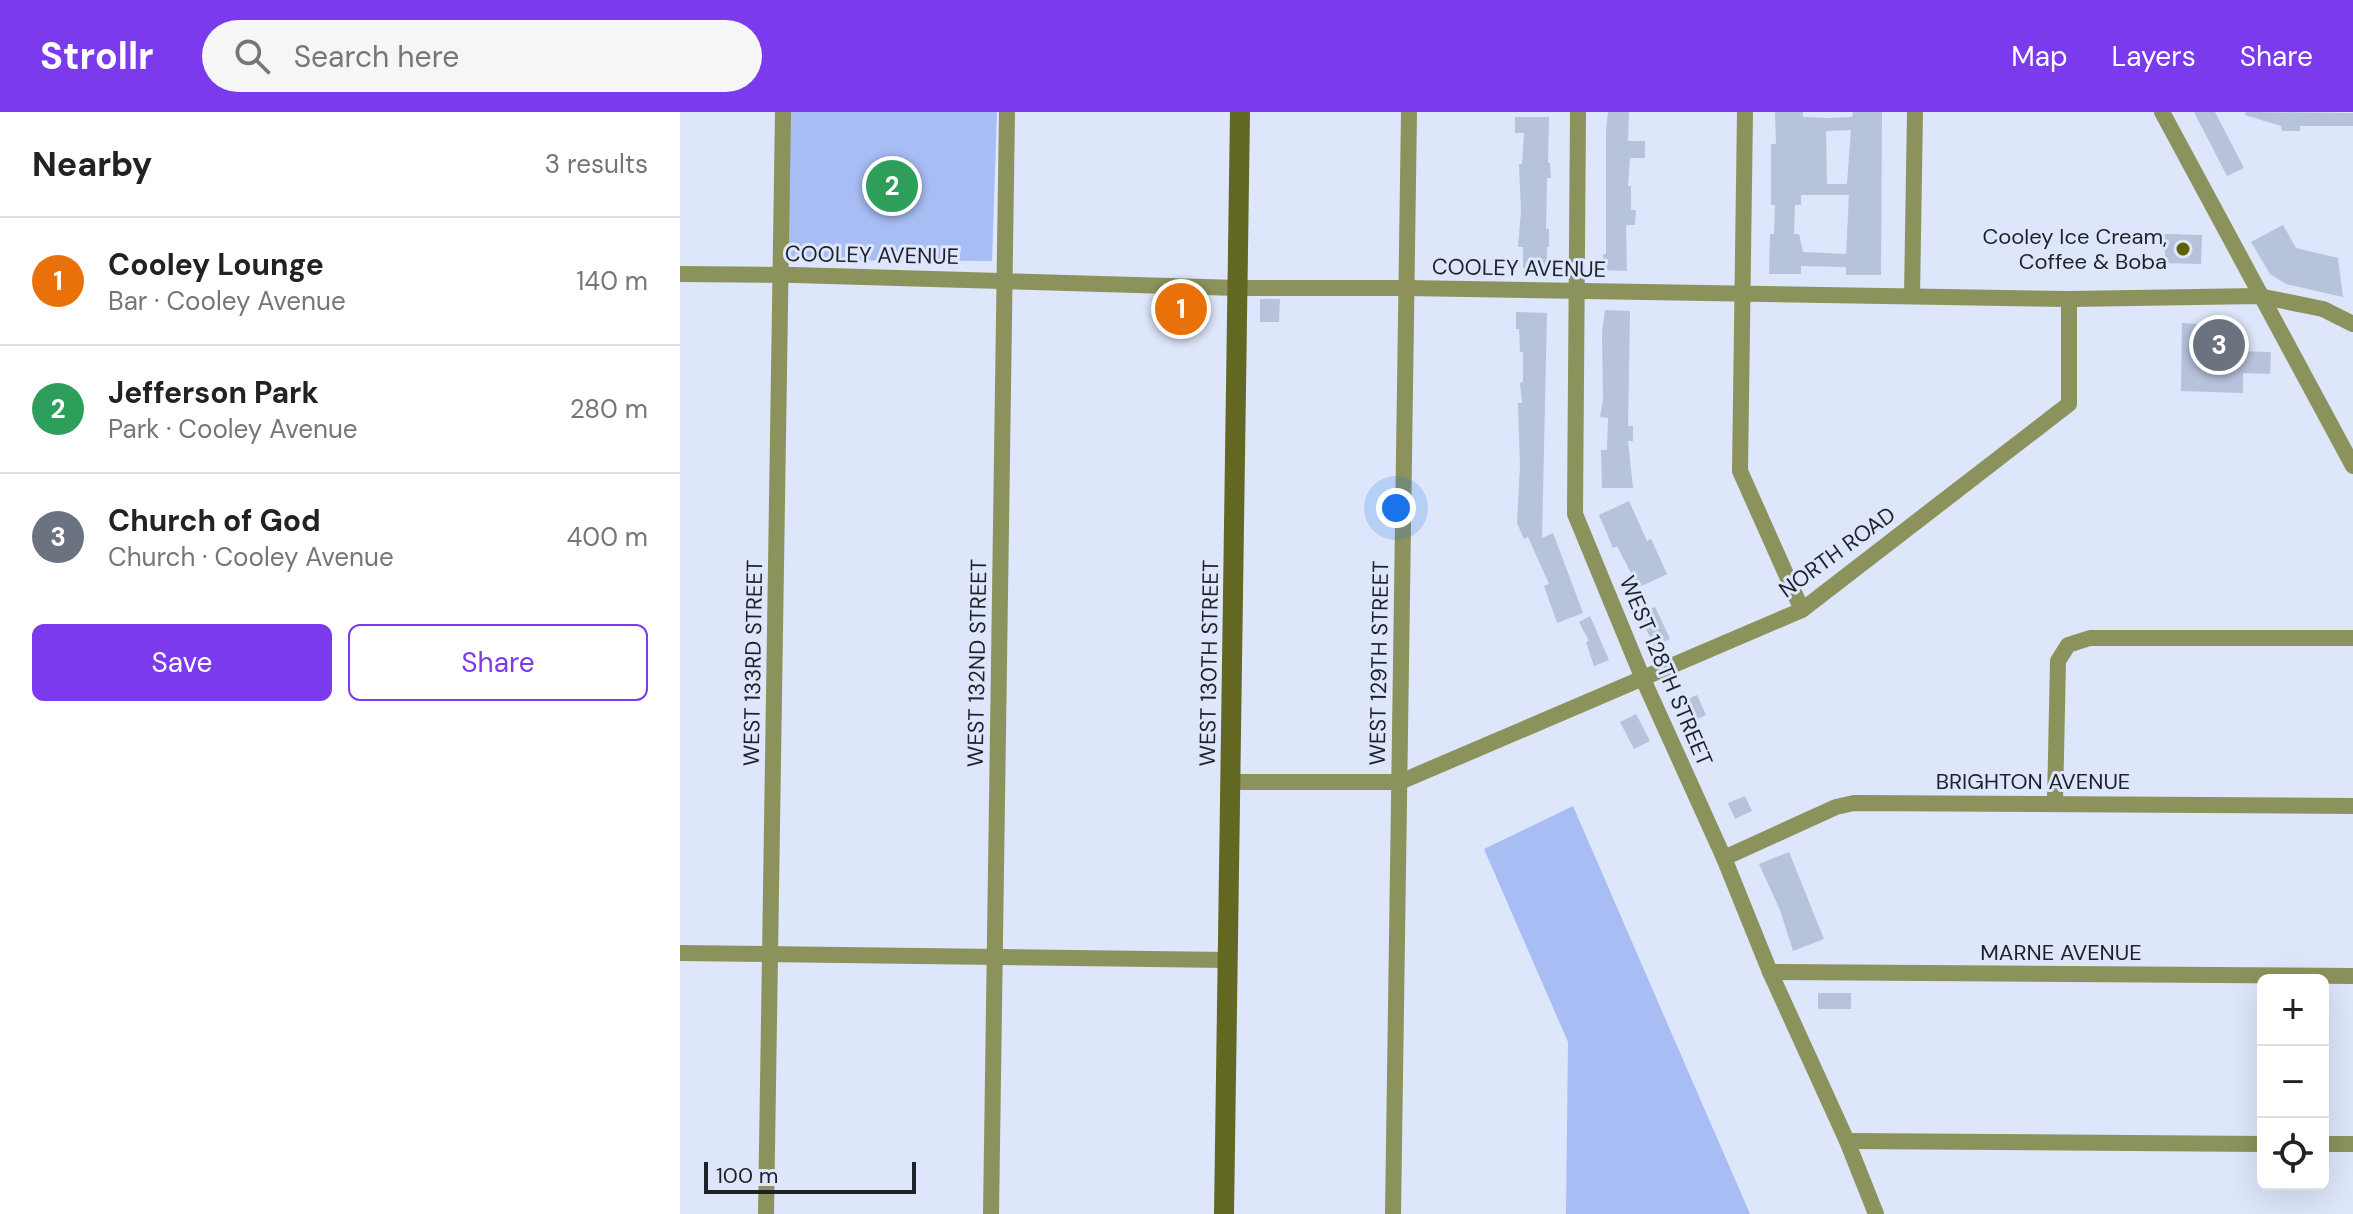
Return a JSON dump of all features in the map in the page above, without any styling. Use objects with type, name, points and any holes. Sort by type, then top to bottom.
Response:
[{"type":"main road","name":"WEST 130TH STREET","points":[[1224,1214],[1240,112]]},
{"type":"street","name":"WEST 133RD STREET","points":[[766,1214],[783,112]]},
{"type":"street","name":"WEST 132ND STREET","points":[[991,1214],[1007,112]]},
{"type":"street","name":"WEST 129TH STREET","points":[[1393,1214],[1409,112]]},
{"type":"street","name":"WEST 128TH STREET","points":[[1578,112],[1575,514],[1643,679],[1724,858],[1770,972],[1847,1141],[1876,1214]]},
{"type":"street","points":[[1745,112],[1740,471],[1802,610]]},
{"type":"street","points":[[1912,296],[1915,112]]},
{"type":"street","points":[[2162,112],[2353,466]]},
{"type":"street","name":"COOLEY AVENUE","points":[[680,274],[1238,288],[2069,299],[2259,296],[2323,309],[2353,324]]},
{"type":"street","name":"NORTH ROAD","points":[[1231,782],[1400,782],[1802,610],[2069,404],[2069,299]]},
{"type":"street","points":[[2055,803],[2058,661],[2068,645],[2090,638],[2353,638]]},
{"type":"street","name":"BRIGHTON AVENUE","points":[[1724,858],[1836,807],[1854,803],[2353,806]]},
{"type":"street","points":[[680,953],[1228,960]]},
{"type":"street","name":"MARNE AVENUE","points":[[1770,972],[2353,976]]},
{"type":"street","points":[[1847,1141],[2257,1144]]},
{"type":"street","points":[[2329,1144],[2353,1144]]},
{"type":"shaded area","points":[[790,112],[997,112],[992,261],[788,260]]},
{"type":"shaded area","points":[[1573,806],[1750,1214],[1566,1214],[1568,1042],[1484,849]]},
{"type":"building","points":[[1608,112],[1629,112],[1628,141],[1645,141],[1645,158],[1630,158],[1628,186],[1631,186],[1631,210],[1636,210],[1635,225],[1626,225],[1627,271],[1602,270],[1603,254],[1606,254]]},
{"type":"building","points":[[1775,112],[1803,112],[1803,117],[1828,118],[1852,117],[1853,112],[1882,112],[1881,275],[1846,275],[1846,267],[1801,266],[1801,274],[1769,274],[1770,234],[1774,234],[1775,205],[1771,205],[1771,144],[1776,144]],"holes":[[[1851,130],[1847,184],[1827,184],[1826,131]],[[1801,195],[1849,195],[1846,254],[1803,252],[1799,234],[1794,234],[1795,205],[1801,205]]]},
{"type":"building","points":[[2194,112],[2215,112],[2244,168],[2227,176]]},
{"type":"building","points":[[2246,112],[2353,113],[2353,126],[2300,126],[2300,131],[2282,131],[2281,126],[2245,115]]},
{"type":"building","points":[[1515,117],[1549,117],[1548,163],[1551,178],[1547,178],[1547,268],[1523,268],[1523,247],[1518,247],[1521,211],[1519,164],[1522,164],[1524,133],[1515,133]]},
{"type":"building","points":[[2283,225],[2296,248],[2338,258],[2343,297],[2286,284],[2270,274],[2251,242]]},
{"type":"building","name":"Cooley Ice Cream, Coffee & Boba","points":[[2165,234],[2202,235],[2201,264],[2165,263]]},
{"type":"building","points":[[1164,298],[1204,298],[1204,321],[1164,321],[1164,316],[1159,316],[1159,302],[1164,302]]},
{"type":"building","points":[[1260,299],[1280,299],[1279,322],[1260,322]]},
{"type":"building","points":[[1605,310],[1630,311],[1628,426],[1633,426],[1633,441],[1628,441],[1633,488],[1602,488],[1601,450],[1607,450],[1608,418],[1600,417]]},
{"type":"building","points":[[1516,312],[1547,313],[1542,538],[1553,533],[1583,613],[1557,623],[1544,586],[1549,584],[1528,537],[1524,539],[1517,523],[1520,465],[1518,403],[1522,403],[1523,352],[1520,352]]},
{"type":"building","points":[[2182,323],[2214,325],[2214,328],[2233,333],[2233,351],[2271,352],[2270,374],[2243,373],[2243,393],[2181,391]]},
{"type":"building","points":[[1629,501],[1647,541],[1651,539],[1667,574],[1635,589],[1629,576],[1632,575],[1617,546],[1613,548],[1599,515]]},
{"type":"building","points":[[1655,607],[1670,639],[1654,646],[1639,614]]},
{"type":"building","points":[[1590,616],[1609,660],[1594,666],[1586,642],[1589,641],[1579,622]]},
{"type":"building","points":[[1697,695],[1706,715],[1690,722],[1682,702]]},
{"type":"building","points":[[1636,714],[1650,741],[1634,749],[1620,722]]},
{"type":"building","points":[[1745,796],[1752,811],[1735,819],[1728,803]]},
{"type":"building","points":[[1789,852],[1824,939],[1793,951],[1780,910],[1759,864]]},
{"type":"building","points":[[1818,993],[1851,993],[1851,1009],[1818,1009]]},
{"type":"place","name":"Jefferson Park","points":[[892,186]]},
{"type":"place","name":"Cooley Ice Cream, Coffee & Boba","points":[[2183,249]]},
{"type":"place","name":"Cooley Lounge","points":[[1181,309]]},
{"type":"place","name":"Church of God","points":[[2219,345]]}]
